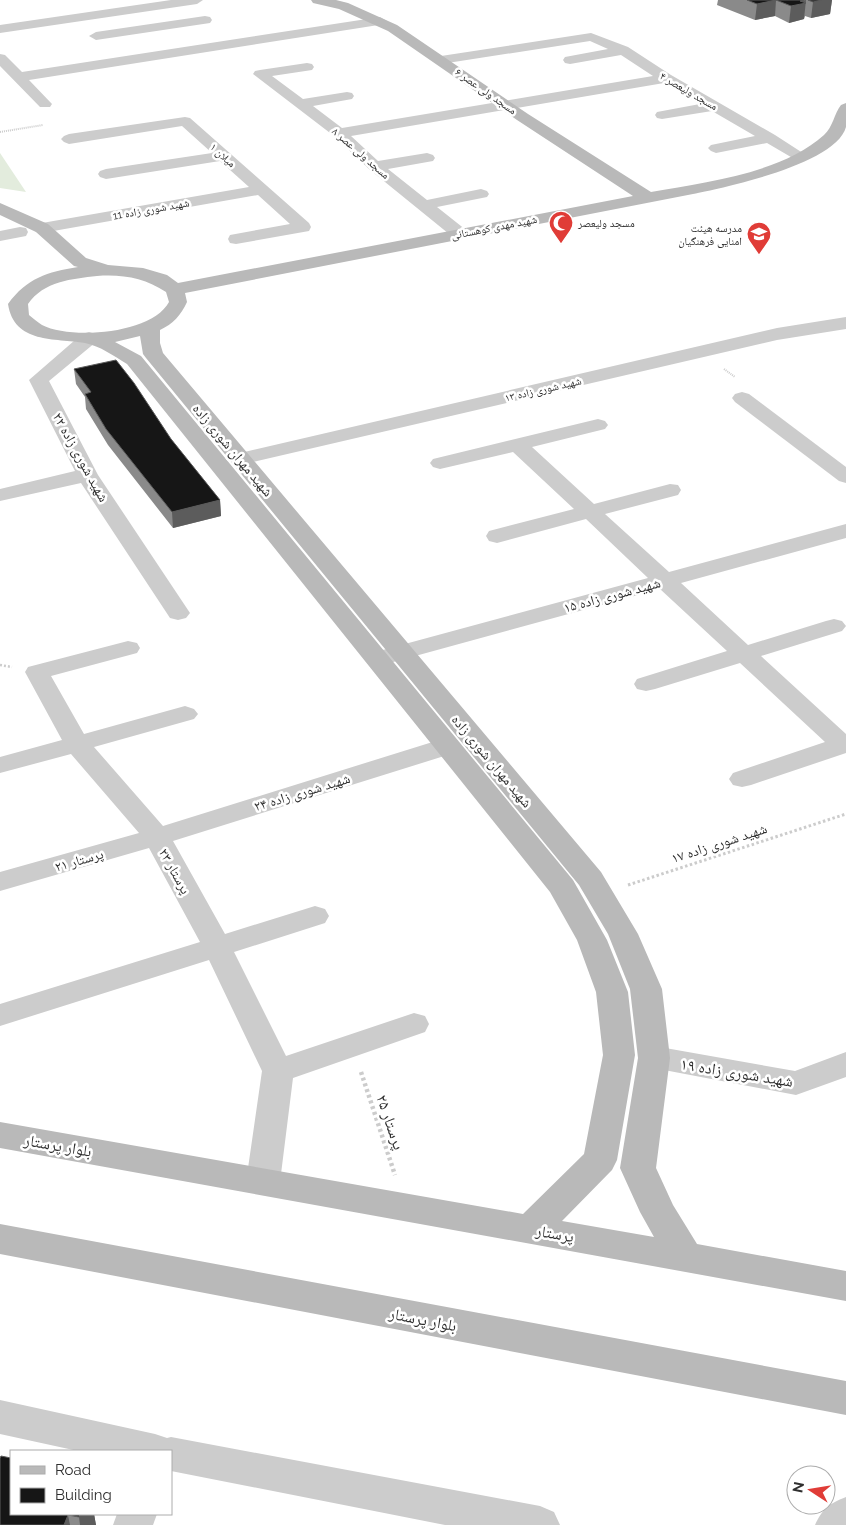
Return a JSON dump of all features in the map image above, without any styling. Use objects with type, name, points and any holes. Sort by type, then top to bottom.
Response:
[{"type":"street","points":[[0,29],[197,0]]},
{"type":"street","name":"مسجد ولی عصر ۶","points":[[318,0],[357,10],[380,21],[648,198]]},
{"type":"street","points":[[96,36],[205,20]]},
{"type":"street","points":[[18,77],[380,21]]},
{"type":"street","points":[[153,28],[183,52]]},
{"type":"street","name":"مسجد ولیعصر ۴","points":[[441,60],[591,37],[623,50],[666,78],[801,157]]},
{"type":"street","points":[[570,60],[623,50]]},
{"type":"street","points":[[0,58],[45,104]]},
{"type":"street","name":"مسجد ولی عصر ۸","points":[[307,67],[260,74],[339,133],[375,166],[460,234]]},
{"type":"street","points":[[339,133],[666,78]]},
{"type":"street","points":[[301,104],[347,96]]},
{"type":"street","points":[[662,115],[716,106]]},
{"type":"street","name":"شهید مهدی کوهستانی","points":[[175,289],[648,198],[767,171],[801,157],[830,137],[842,120],[846,108]]},
{"type":"street","name":"میلان ۱","points":[[69,139],[185,121],[303,227],[236,239]]},
{"type":"street","points":[[716,148],[770,138]]},
{"type":"street","points":[[106,174],[223,156]]},
{"type":"street","points":[[375,166],[427,158]]},
{"type":"street","name":"شهید شوری زاده 11","points":[[42,228],[260,190]]},
{"type":"street","points":[[424,205],[481,194]]},
{"type":"street","points":[[0,208],[42,228],[80,262],[107,270]]},
{"type":"street","points":[[0,221],[20,232],[44,251],[53,265],[49,280]]},
{"type":"street","points":[[0,236],[20,232]]},
{"type":"street","points":[[107,270],[136,272],[160,279],[175,289],[178,302],[170,315],[150,327],[122,335],[89,338],[58,336],[34,328],[20,317],[18,304],[28,291],[49,280],[76,273],[107,270]]},
{"type":"street","points":[[0,321],[20,317]]},
{"type":"street","name":"شهید شوری زاده ۱۳","points":[[230,462],[777,334],[846,323]]},
{"type":"street","name":"شهید مهران شوری زاده","points":[[150,327],[150,343],[153,354],[230,462],[389,656],[590,879],[623,934],[646,990],[654,1058],[638,1168],[658,1212],[685,1256]]},
{"type":"street","name":"شهید مهران شوری زاده","points":[[89,338],[119,350],[134,360],[230,462]]},
{"type":"street","name":"شهید شوری زاده ۲۲","points":[[89,338],[39,380],[87,475],[178,613]]},
{"type":"street","points":[[742,398],[846,477]]},
{"type":"street","points":[[440,463],[598,425]]},
{"type":"street","points":[[517,444],[844,745],[742,779]]},
{"type":"street","points":[[0,494],[87,475]]},
{"type":"street","points":[[497,536],[670,490]]},
{"type":"street","name":"شهید شوری زاده ۱۵","points":[[389,656],[846,531]]},
{"type":"street","points":[[646,684],[834,626]]},
{"type":"street","name":"پرستار ۲۳","points":[[128,648],[37,672],[77,744],[157,837],[216,945],[278,1071]]},
{"type":"street","name":"شهید مهران شوری زاده","points":[[389,656],[448,746],[562,887],[592,940],[612,992],[619,1056],[600,1160],[531,1229]]},
{"type":"street","points":[[0,766],[185,714]]},
{"type":"street","name":"شهید شوری زاده ۲۴","points":[[157,837],[448,746]]},
{"type":"street","name":"پرستار ۲۱","points":[[0,882],[157,837]]},
{"type":"street","points":[[0,1015],[216,945],[315,916]]},
{"type":"street","points":[[263,1182],[278,1071],[414,1024]]},
{"type":"street","name":"شهید شوری زاده ۱۹","points":[[654,1058],[796,1083],[846,1064]]},
{"type":"street","name":"بلوار پرستار","points":[[0,1135],[263,1182]]},
{"type":"street","name":"پرستار","points":[[263,1182],[846,1286]]},
{"type":"street","name":"بلوار پرستار","points":[[0,1239],[846,1398]]},
{"type":"street","points":[[0,1417],[150,1450]]},
{"type":"street","points":[[172,1454],[540,1525]]},
{"type":"street","points":[[835,1525],[846,1515]]},
{"type":"path","points":[[702,352],[748,387],[742,398]]},
{"type":"path","name":"شهید شوری زاده ۱۷","points":[[599,894],[846,814]]},
{"type":"path","name":"پرستار ۲۵","points":[[352,1046],[406,1207]]},
{"type":"green space","points":[[0,153],[26,192],[0,188]]},
{"type":"building","points":[[747,0],[776,0],[757,4]]},
{"type":"building","points":[[776,0],[804,0],[800,1],[806,3],[791,6]]},
{"type":"building","points":[[116,360],[134,383],[171,439],[220,500],[172,512],[106,429],[85,394],[91,392],[74,369]]},
{"type":"building","points":[[1,1456],[10,1458],[10,1515],[68,1515],[64,1525],[0,1525]]},
{"type":"place","name":"مسجد ولیعصر","points":[[561,244]]},
{"type":"place","name":"مدرسه هیئت امنایی فرهنگیان","points":[[759,255]]}]
